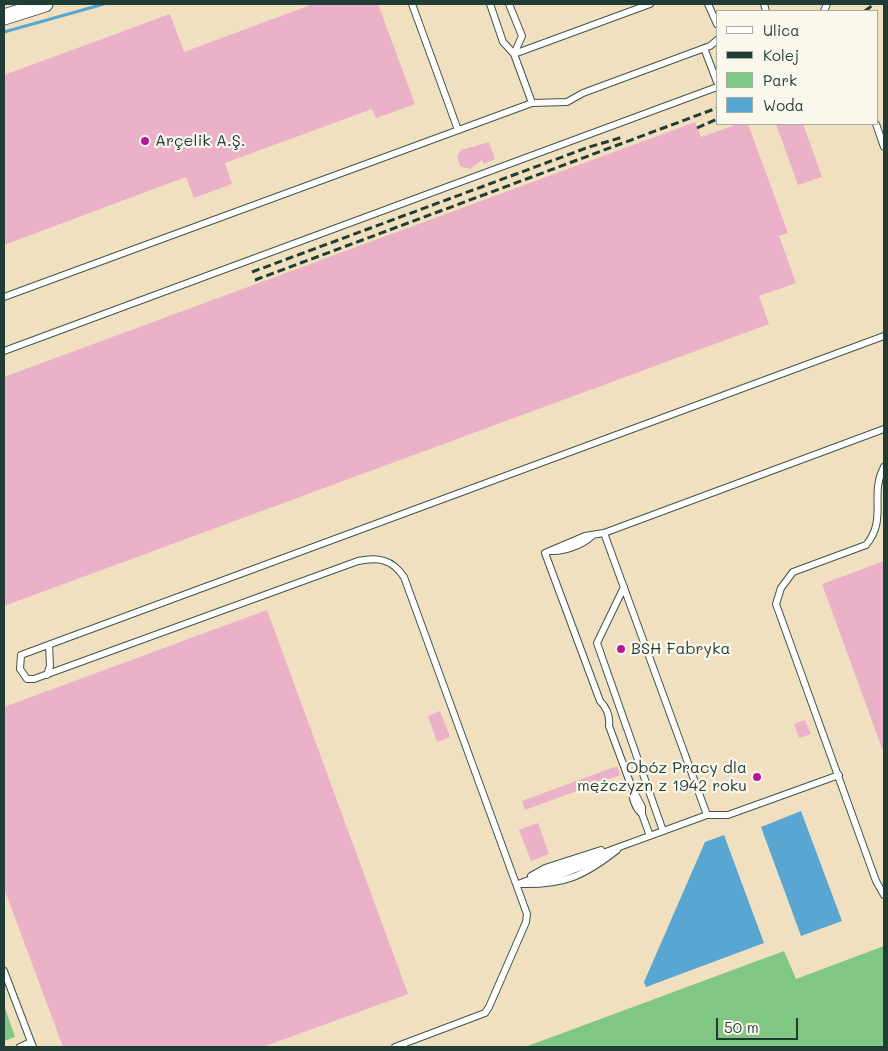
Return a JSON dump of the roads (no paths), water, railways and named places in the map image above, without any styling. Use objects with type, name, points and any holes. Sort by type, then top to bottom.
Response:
[{"type":"street","points":[[4,17],[45,4]]},
{"type":"lane","points":[[412,4],[458,130]]},
{"type":"lane","points":[[490,4],[502,42],[514,54],[532,103]]},
{"type":"lane","points":[[509,4],[522,36],[514,54]]},
{"type":"lane","points":[[514,54],[650,4]]},
{"type":"lane","points":[[708,4],[716,22]]},
{"type":"lane","points":[[4,297],[532,103],[572,101],[583,93],[704,48],[716,41]]},
{"type":"lane","points":[[704,48],[716,79]]},
{"type":"lane","points":[[4,351],[716,87]]},
{"type":"lane","points":[[876,125],[884,148]]},
{"type":"lane","points":[[395,1047],[478,1017],[489,1007],[526,922],[525,904],[518,884],[404,577],[390,562],[369,558],[358,561],[34,680],[27,679],[20,670],[21,655],[884,336]]},
{"type":"lane","points":[[650,836],[642,814],[637,809],[632,797],[632,788],[609,726],[610,719],[604,705],[600,701],[545,553],[556,546],[585,536],[604,533],[884,429]]},
{"type":"lane","points":[[884,467],[878,488],[882,517],[873,539],[866,545],[793,572],[780,588],[776,604],[876,881],[884,895]]},
{"type":"lane","points":[[604,533],[706,815]]},
{"type":"lane","points":[[624,587],[597,643],[663,831]]},
{"type":"lane","points":[[47,675],[50,666],[49,645]]},
{"type":"lane","points":[[518,884],[706,815],[728,815],[839,775]]},
{"type":"lane","points":[[518,884],[551,884],[593,869],[623,846]]},
{"type":"lane","points":[[4,971],[32,1045],[20,1047]]},
{"type":"water","points":[[801,811],[842,921],[801,936],[761,827]]},
{"type":"water","points":[[724,835],[764,943],[646,987],[644,982],[705,842]]},
{"type":"waterway","points":[[4,32],[104,4]]},
{"type":"railway","points":[[866,10],[874,4]]},
{"type":"railway","points":[[255,280],[716,108]]},
{"type":"railway","points":[[697,128],[716,119]]},
{"type":"railway","points":[[252,272],[589,147],[623,137]]},
{"type":"place","name":"Arçelik A.Ş.","points":[[145,141]]},
{"type":"place","name":"BSH Fabryka","points":[[621,649]]},
{"type":"place","name":"Obóz Pracy dla mężczyzn z 1942 roku","points":[[757,777]]}]
